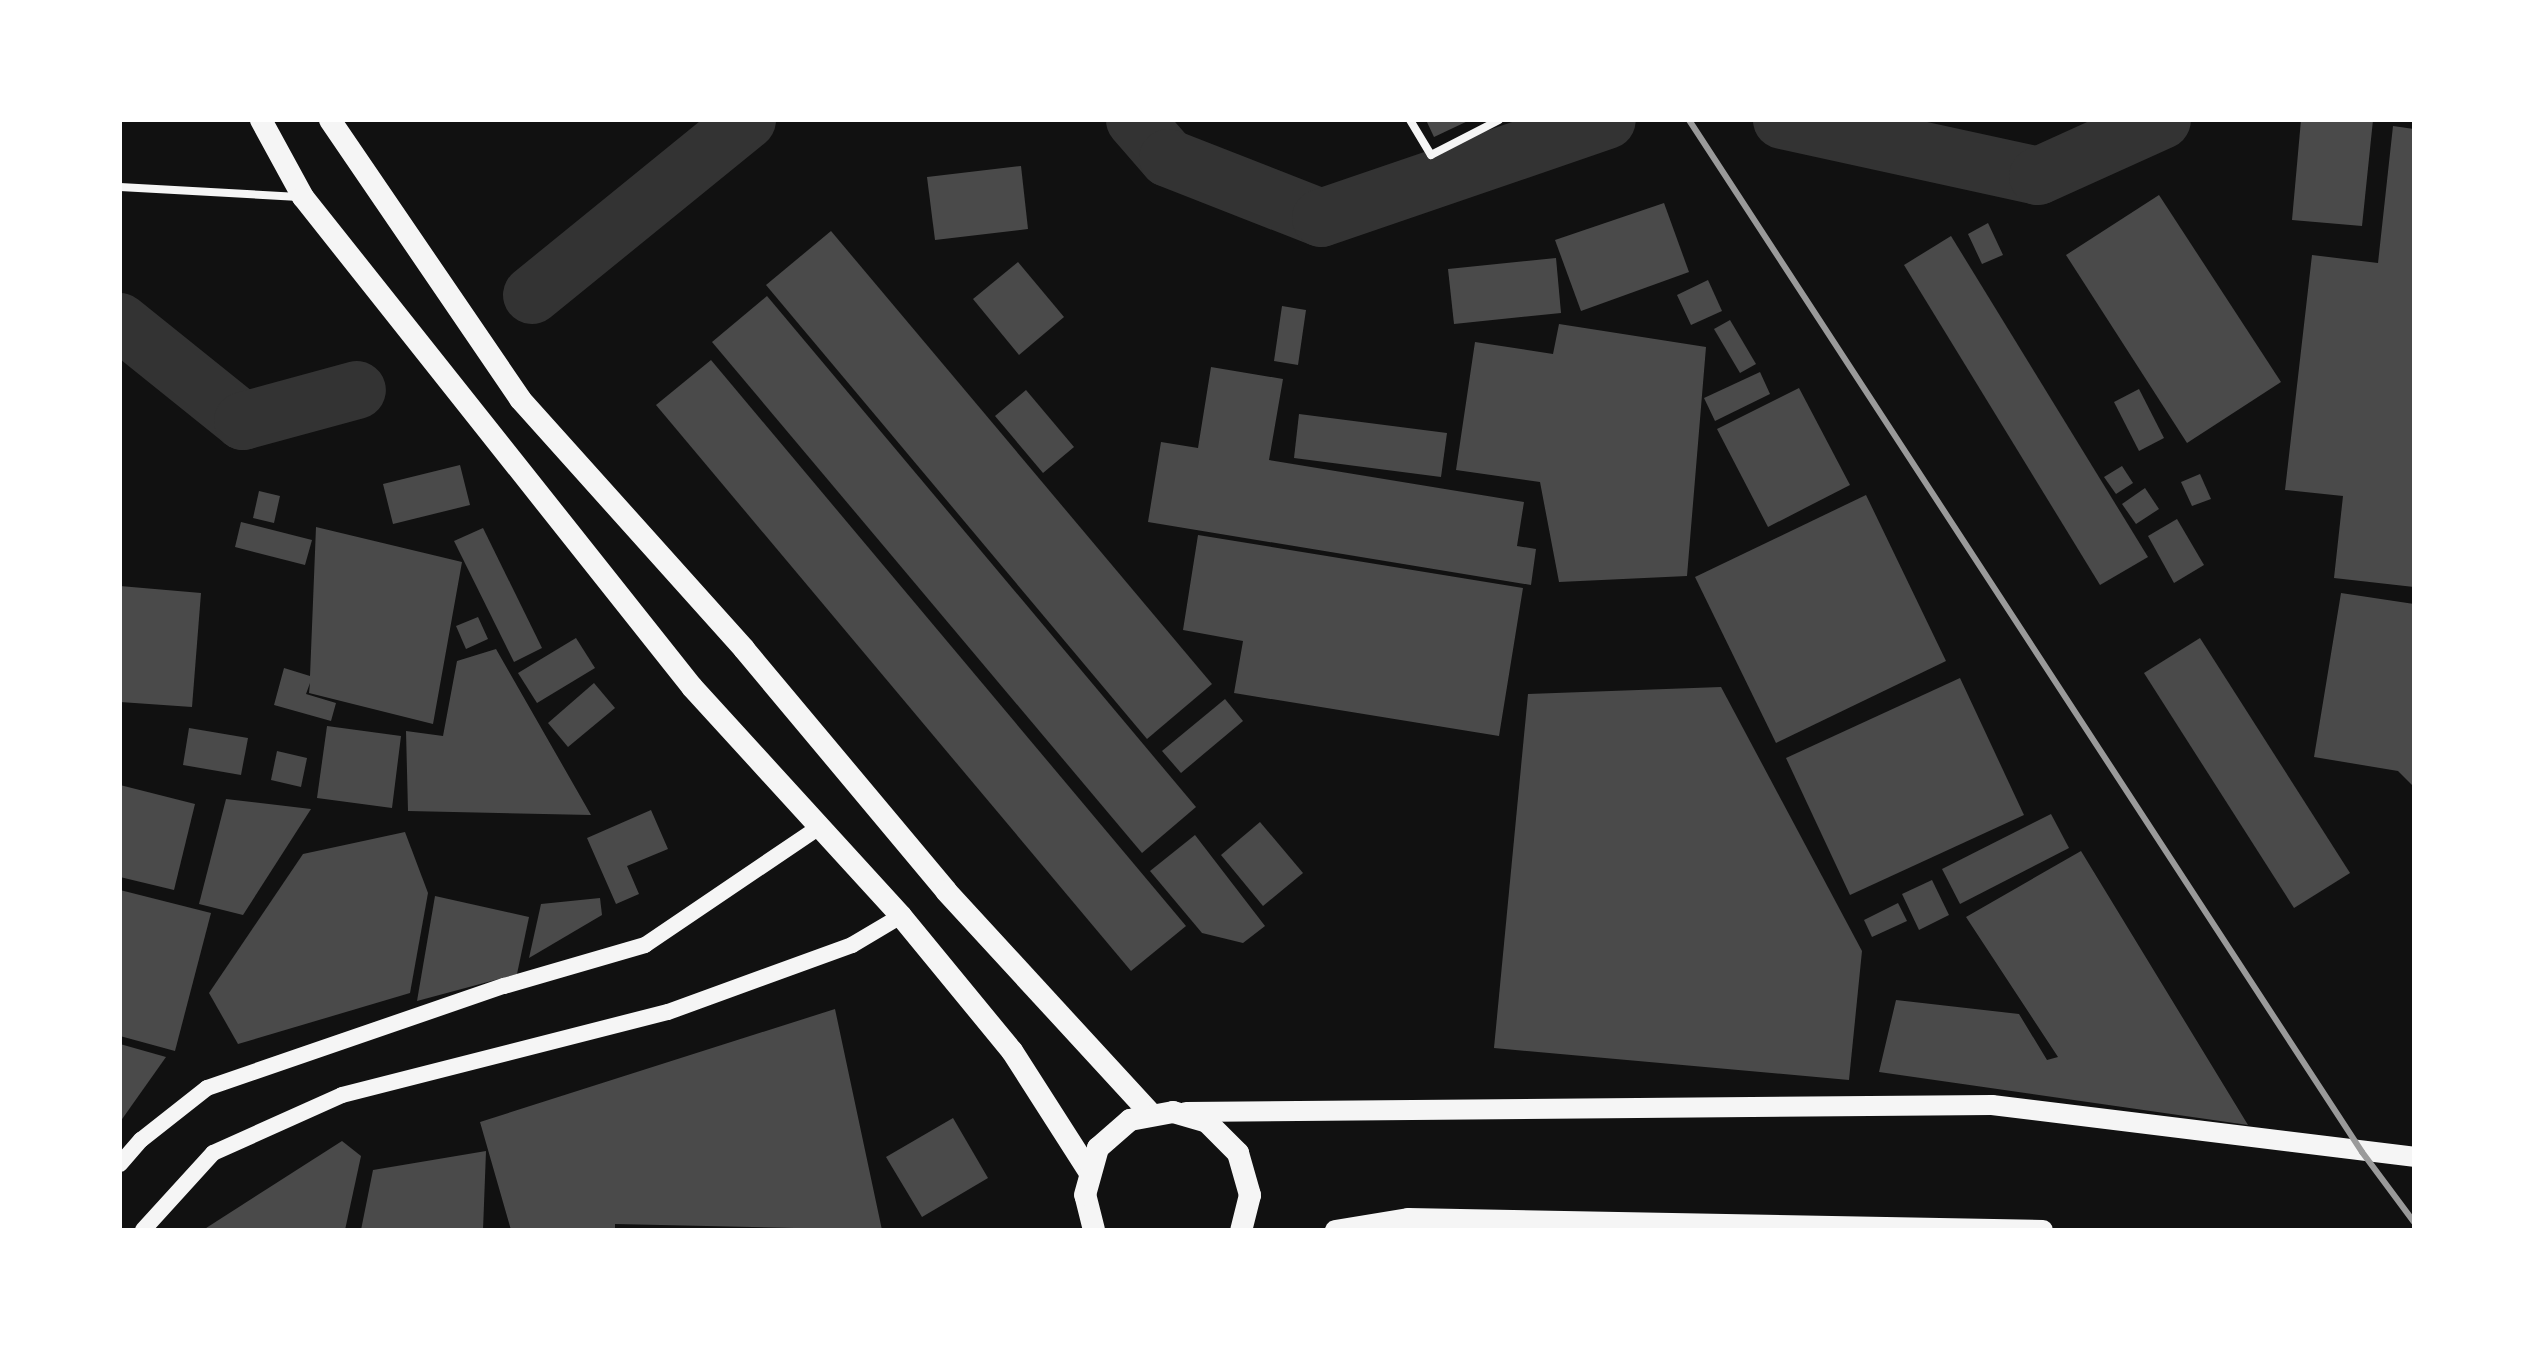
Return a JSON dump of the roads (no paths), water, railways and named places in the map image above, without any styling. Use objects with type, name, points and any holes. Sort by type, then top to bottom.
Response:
[{"type":"highway","points":[[261,120],[303,197],[692,687],[901,916],[1012,1051],[1088,1170]]},
{"type":"highway","points":[[330,120],[520,399],[744,649],[946,891],[1151,1114]]},
{"type":"highway","points":[[1094,1230],[1085,1195],[1088,1170],[1113,1132],[1151,1114],[1186,1112],[1219,1131],[1244,1166],[1250,1195],[1241,1230]]},
{"type":"main road","points":[[120,1164],[141,1140],[207,1088],[504,986],[645,945],[818,828]]},
{"type":"main road","points":[[143,1230],[213,1153],[342,1095],[668,1012],[852,945],[901,916]]},
{"type":"main road","points":[[1186,1112],[1992,1105],[2414,1157]]},
{"type":"main road","points":[[1335,1230],[1408,1218],[2043,1230]]},
{"type":"street","points":[[1410,120],[1431,155],[1499,120]]},
{"type":"street","points":[[120,187],[303,197]]},
{"type":"waterway","points":[[532,295],[747,120]]},
{"type":"waterway","points":[[1135,120],[1168,158],[1321,218],[1607,120]]},
{"type":"waterway","points":[[1782,120],[2038,176],[2162,120]]},
{"type":"waterway","points":[[120,322],[243,421],[357,390]]},
{"type":"railway","points":[[1689,120],[2362,1152],[2414,1222]]}]
